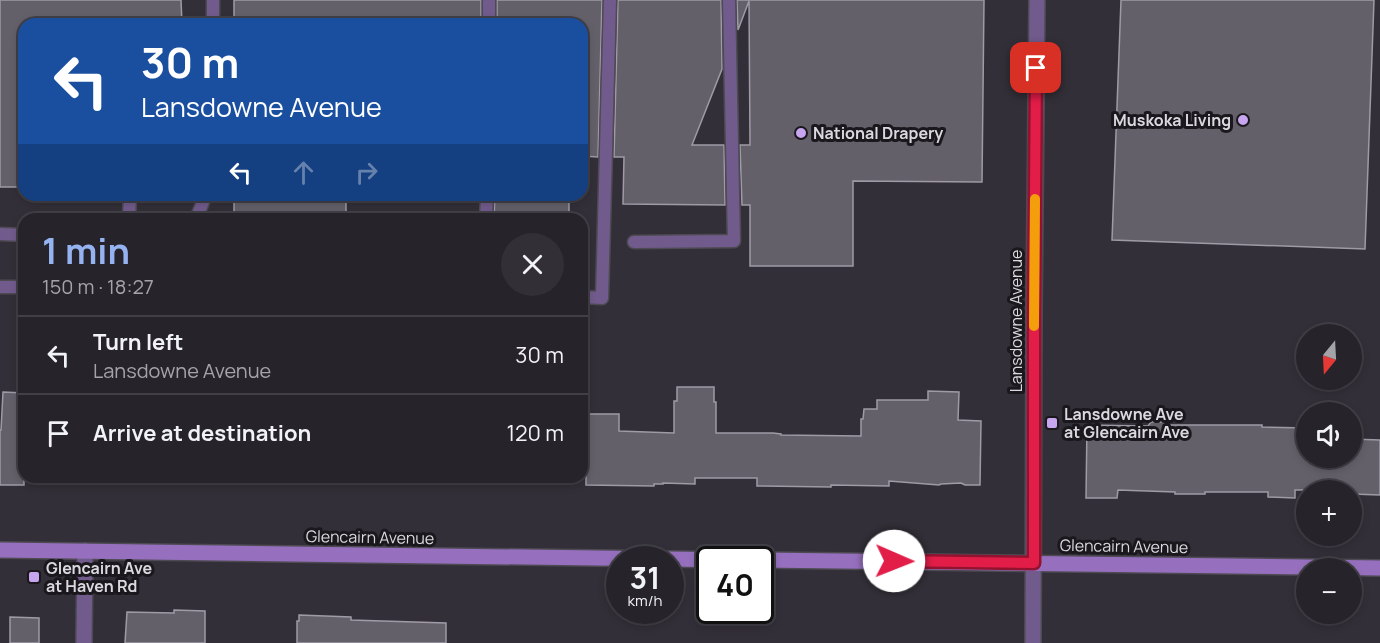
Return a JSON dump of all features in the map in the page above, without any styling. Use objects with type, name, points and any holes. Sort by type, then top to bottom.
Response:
[{"type":"street","name":"Lansdowne Avenue","points":[[1033,643],[1037,0]]},
{"type":"street","name":"Glencairn Avenue","points":[[0,550],[696,559]]},
{"type":"street","points":[[84,643],[85,551]]},
{"type":"street","name":"Glencairn Avenue","points":[[774,560],[1380,568]]},
{"type":"lane","points":[[213,0],[213,18]]},
{"type":"lane","points":[[489,0],[489,18]]},
{"type":"lane","points":[[588,297],[602,298],[610,0]]},
{"type":"lane","points":[[634,242],[734,241],[729,0]]},
{"type":"lane","points":[[0,234],[18,235]]},
{"type":"lane","points":[[0,287],[18,287]]},
{"type":"building","points":[[0,0],[181,0],[182,18],[18,18],[18,187],[0,187]]},
{"type":"building","points":[[234,0],[481,0],[481,18],[234,18]]},
{"type":"building","points":[[497,0],[602,0],[598,157],[588,156],[588,18],[497,18]]},
{"type":"building","points":[[618,0],[721,0],[722,69],[692,145],[724,145],[725,205],[623,204],[624,157],[614,157]]},
{"type":"building","points":[[737,0],[984,0],[982,182],[853,181],[853,266],[750,266],[750,205],[742,205],[740,145],[750,145],[749,1],[738,30]]},
{"type":"building","name":"Muskoka Living","points":[[1121,0],[1374,0],[1365,249],[1112,240]]},
{"type":"building","points":[[234,201],[346,201],[346,213],[234,213]]},
{"type":"building","points":[[495,201],[569,201],[569,213],[494,213]]},
{"type":"building","points":[[677,387],[714,387],[716,433],[861,436],[861,419],[863,419],[864,409],[877,409],[877,400],[928,400],[928,391],[959,392],[958,420],[981,421],[980,485],[961,483],[939,485],[889,481],[889,486],[757,486],[757,478],[695,478],[695,484],[586,485],[588,483],[588,414],[619,414],[619,431],[674,433],[674,401],[677,401]]},
{"type":"building","points":[[3,392],[18,393],[18,483],[24,483],[24,485],[0,485]]},
{"type":"building","points":[[1151,422],[1163,422],[1166,425],[1262,425],[1262,427],[1296,428],[1296,468],[1362,468],[1362,439],[1380,440],[1380,495],[1362,494],[1362,480],[1296,480],[1295,498],[1268,497],[1268,492],[1175,494],[1175,492],[1118,490],[1117,498],[1086,498],[1087,425],[1148,426]]},
{"type":"building","points":[[174,610],[205,611],[205,643],[125,643],[127,612],[174,613]]},
{"type":"building","points":[[299,615],[351,617],[351,620],[446,623],[446,643],[297,643]]},
{"type":"building","points":[[10,617],[39,618],[39,643],[10,643]]},
{"type":"slow traffic","points":[[1034,326],[1035,199]]},
{"type":"place","name":"Muskoka Living","points":[[1243,120]]},
{"type":"place","name":"National Drapery","points":[[801,133]]},
{"type":"place","name":"Lansdowne Ave at Glencairn Ave","points":[[1052,423]]},
{"type":"place","name":"Glencairn Ave at Haven Rd","points":[[34,577]]},
{"type":"route","points":[[894,561],[1034,563],[1036,68]]}]
